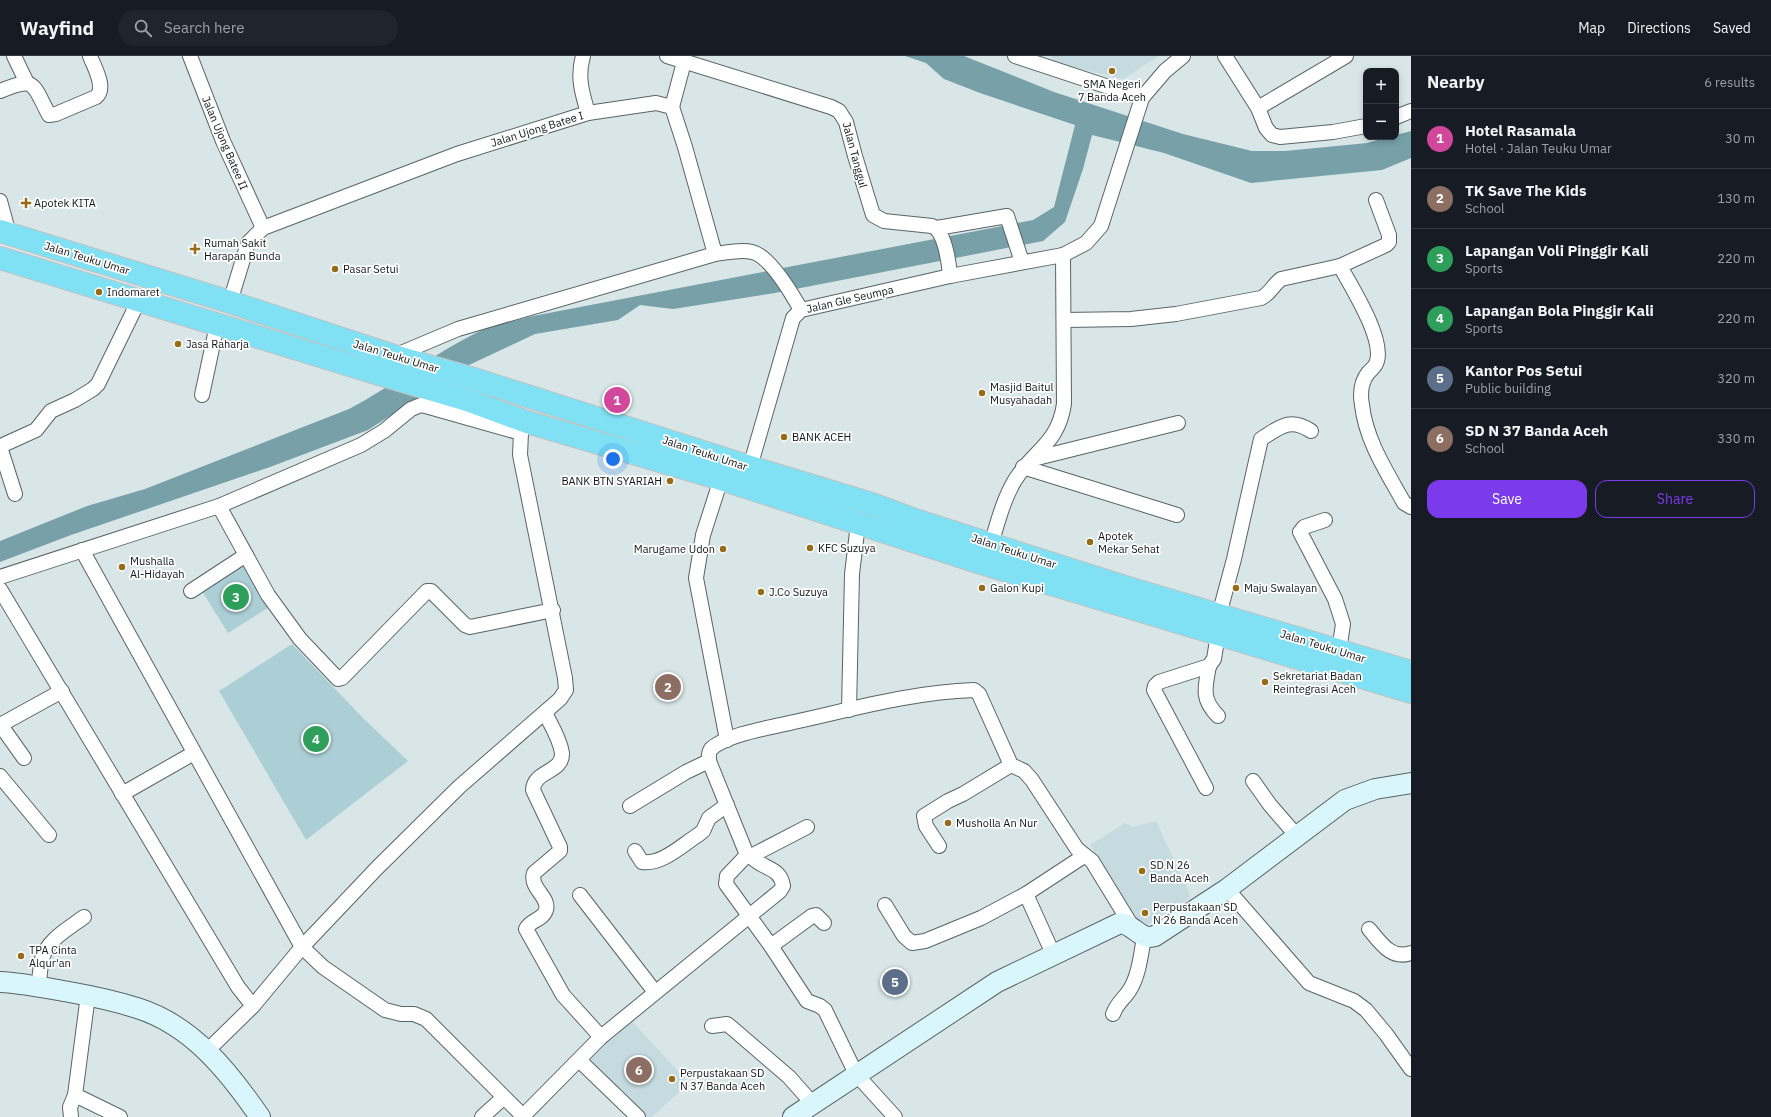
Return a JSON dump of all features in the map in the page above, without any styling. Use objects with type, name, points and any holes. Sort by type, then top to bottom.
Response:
[{"type":"highway","name":"Jalan Teuku Umar","points":[[4,232],[230,302],[366,347],[474,379],[750,467],[872,504],[918,521],[1125,587],[1218,625],[1411,692]]},
{"type":"highway","name":"Jalan Teuku Umar","points":[[0,258],[467,400],[524,428],[721,480],[858,524],[1218,625],[1339,651],[1411,672]]},
{"type":"highway","points":[[366,347],[370,371]]},
{"type":"street","points":[[14,56],[27,83],[32,86],[50,115],[96,97],[100,93],[101,87],[90,56]]},
{"type":"street","name":"Jalan Ujong Batee II","points":[[190,56],[222,141],[263,228]]},
{"type":"street","points":[[583,56],[580,72],[580,86],[588,113]]},
{"type":"street","name":"Jalan Tanggul","points":[[668,56],[831,107],[839,111],[846,122],[854,156],[873,215],[878,220],[932,226],[939,232],[1007,216],[1022,262]]},
{"type":"street","points":[[1014,56],[1142,98],[1165,71],[1183,56]]},
{"type":"street","points":[[1225,56],[1258,108],[1269,132],[1280,137],[1333,132],[1363,127]]},
{"type":"street","points":[[1258,108],[1346,56]]},
{"type":"street","points":[[684,62],[672,107],[685,147],[715,254]]},
{"type":"street","points":[[0,91],[19,84],[27,83]]},
{"type":"street","name":"Jalan Gle Seumpa","points":[[750,467],[793,318],[801,310],[949,271],[1022,262],[1063,255],[1086,243],[1101,226],[1129,143],[1142,98]]},
{"type":"street","name":"Jalan Ujong Batee I","points":[[263,228],[457,154],[588,113],[656,104],[672,107]]},
{"type":"street","points":[[1399,116],[1411,111]]},
{"type":"street","points":[[1064,320],[1131,319],[1176,314],[1261,298],[1269,294],[1276,283],[1281,279],[1340,266],[1389,242],[1389,235],[1376,200]]},
{"type":"street","points":[[0,201],[4,232]]},
{"type":"street","points":[[230,302],[248,243],[263,228]]},
{"type":"street","points":[[939,232],[949,271]]},
{"type":"street","points":[[398,357],[458,329],[715,254],[750,252],[758,254],[769,263],[794,297],[801,310]]},
{"type":"street","points":[[991,544],[1006,494],[1028,463],[1049,443],[1060,422],[1062,414],[1064,320],[1063,255]]},
{"type":"street","points":[[1340,266],[1371,324],[1378,353],[1376,364],[1365,377],[1361,389],[1367,430],[1373,445],[1404,503],[1411,507]]},
{"type":"street","points":[[15,494],[1,450],[3,446],[36,430],[51,412],[94,389],[98,384],[139,300]]},
{"type":"street","points":[[202,395],[217,325]]},
{"type":"street","points":[[0,577],[219,506],[361,445],[384,431],[416,406],[429,407],[524,428],[520,455],[566,678],[566,690],[560,699],[545,713],[459,787],[377,868],[302,948],[253,1006],[207,1051]]},
{"type":"street","points":[[1028,463],[1178,423]]},
{"type":"street","points":[[1218,716],[1210,708],[1206,701],[1205,688],[1209,666],[1214,659],[1218,625],[1261,439],[1274,431],[1293,423],[1299,424],[1311,432]]},
{"type":"street","points":[[1028,463],[1177,515]]},
{"type":"street","points":[[721,480],[703,536],[696,578],[727,740]]},
{"type":"street","points":[[219,506],[268,595],[300,639],[338,679],[342,678],[425,592],[429,590],[465,625],[470,627],[552,610]]},
{"type":"street","points":[[1325,520],[1304,527],[1300,532],[1335,599],[1343,624],[1339,651]]},
{"type":"street","points":[[849,710],[852,574],[858,524]]},
{"type":"street","points":[[82,550],[302,948],[323,967],[385,1010],[401,1014],[414,1014],[422,1016],[516,1111],[524,1114],[601,1037],[769,901],[783,886],[780,875],[749,856],[709,760],[710,751],[727,740],[750,732],[911,697],[974,690],[979,694],[1012,765],[1024,771],[1032,780],[1077,849],[1092,861],[1138,932],[1136,977],[1129,992],[1118,1002],[1113,1014]]},
{"type":"street","points":[[191,591],[246,555]]},
{"type":"street","points":[[0,589],[62,690],[122,794],[238,987],[253,1006]]},
{"type":"street","points":[[1206,788],[1154,690],[1154,686],[1159,682],[1209,666]]},
{"type":"street","points":[[24,758],[2,727],[2,724],[62,690]]},
{"type":"street","points":[[545,713],[558,741],[562,758],[559,764],[535,782],[533,790],[560,846],[560,851],[534,873],[533,878],[535,886],[546,902],[547,909],[544,915],[528,924],[526,929],[563,994],[601,1037]]},
{"type":"street","points":[[122,794],[194,753]]},
{"type":"street","points":[[630,806],[686,772],[709,760]]},
{"type":"street","points":[[939,846],[926,826],[924,816],[1012,765]]},
{"type":"street","points":[[0,776],[49,835]]},
{"type":"street","points":[[1253,781],[1270,805],[1297,836]]},
{"type":"street","points":[[793,1117],[997,982],[1054,956],[1120,923],[1125,924],[1150,937],[1161,932],[1227,889],[1345,800],[1375,789],[1411,783]]},
{"type":"street","points":[[635,851],[642,862],[650,863],[658,861],[703,831],[710,818],[727,805]]},
{"type":"street","points":[[807,827],[749,856],[725,879],[726,884],[771,946],[807,1001],[820,1006],[825,1010],[856,1074],[895,1117]]},
{"type":"street","points":[[885,905],[904,936],[912,943],[930,940],[1026,894],[1084,856]]},
{"type":"street","points":[[1227,889],[1309,983],[1354,1001],[1366,1010],[1386,1034],[1411,1069]]},
{"type":"street","points":[[1026,894],[1054,956]]},
{"type":"street","points":[[580,895],[655,992]]},
{"type":"street","points":[[771,946],[812,916],[816,915],[824,923]]},
{"type":"street","points":[[38,987],[42,957],[46,949],[58,936],[84,917]]},
{"type":"street","points":[[1369,929],[1387,950],[1393,954],[1400,956],[1411,953]]},
{"type":"street","points":[[0,982],[88,996],[138,1008],[161,1018],[207,1051],[227,1072],[260,1117]]},
{"type":"street","points":[[71,1117],[70,1107],[75,1095],[88,996]]},
{"type":"street","points":[[712,1026],[726,1024],[732,1028],[789,1077],[812,1103]]},
{"type":"street","points":[[579,1060],[638,1117]]},
{"type":"street","points":[[75,1095],[120,1117]]},
{"type":"street","points":[[482,1117],[503,1098]]},
{"type":"shaded area","points":[[905,56],[964,56],[1054,92],[1183,134],[1252,151],[1285,151],[1367,143],[1378,140],[1399,140],[1399,134],[1411,131],[1411,158],[1382,170],[1251,183],[1164,153],[1092,135],[1083,169],[1065,222],[1043,241],[775,293],[673,309],[640,305],[618,320],[535,334],[469,365],[368,430],[270,467],[71,535],[0,562],[0,541],[87,506],[145,489],[349,409],[445,350],[490,327],[528,317],[1033,220],[1054,207],[1075,125],[980,93],[944,79],[926,63]]},
{"type":"shaded area","name":"SMA Negeri 7 Banda Aceh","points":[[1051,56],[1159,56],[1123,79],[1056,63]]},
{"type":"shaded area","points":[[242,560],[271,606],[228,633],[200,588]]},
{"type":"shaded area","points":[[292,644],[363,718],[408,761],[306,840],[219,691]]},
{"type":"shaded area","name":"SD N 26 Banda Aceh","points":[[1156,821],[1191,897],[1148,924],[1139,926],[1090,845],[1125,823],[1133,827]]},
{"type":"shaded area","points":[[629,1018],[689,1083],[652,1117],[646,1117],[586,1057]]},
{"type":"place","name":"SMA Negeri 7 Banda Aceh","points":[[1112,71]]},
{"type":"place","name":"Apotek KITA","points":[[26,203]]},
{"type":"place","name":"Rumah Sakit Harapan Bunda","points":[[195,249]]},
{"type":"place","name":"Pasar Setui","points":[[335,269]]},
{"type":"place","name":"Indomaret","points":[[99,292]]},
{"type":"place","name":"Jasa Raharja","points":[[178,344]]},
{"type":"place","name":"Masjid Baitul Musyahadah","points":[[982,393]]},
{"type":"place","name":"Hotel Rasamala","points":[[617,400]]},
{"type":"place","name":"BANK ACEH","points":[[784,437]]},
{"type":"place","name":"BANK BTN SYARIAH","points":[[670,481]]},
{"type":"place","name":"Apotek Mekar Sehat","points":[[1090,542]]},
{"type":"place","name":"KFC Suzuya","points":[[810,548]]},
{"type":"place","name":"Marugame Udon","points":[[723,549]]},
{"type":"place","name":"Mushalla Al-Hidayah","points":[[122,567]]},
{"type":"place","name":"Galon Kupi","points":[[982,588]]},
{"type":"place","name":"Maju Swalayan","points":[[1236,588]]},
{"type":"place","name":"J.Co Suzuya","points":[[761,592]]},
{"type":"place","name":"Lapangan Voli Pinggir Kali","points":[[236,597]]},
{"type":"place","name":"Sekretariat Badan Reintegrasi Aceh","points":[[1265,682]]},
{"type":"place","name":"TK Save The Kids","points":[[668,687]]},
{"type":"place","name":"Lapangan Bola Pinggir Kali","points":[[316,739]]},
{"type":"place","name":"Musholla An Nur","points":[[948,823]]},
{"type":"place","name":"SD N 26 Banda Aceh","points":[[1142,871]]},
{"type":"place","name":"Perpustakaan SD N 26 Banda Aceh","points":[[1145,913]]},
{"type":"place","name":"TPA Cinta Alqur'an","points":[[21,956]]},
{"type":"place","name":"Kantor Pos Setui","points":[[895,982]]},
{"type":"place","name":"SD N 37 Banda Aceh","points":[[639,1070]]},
{"type":"place","name":"Perpustakaan SD N 37 Banda Aceh","points":[[672,1079]]}]
